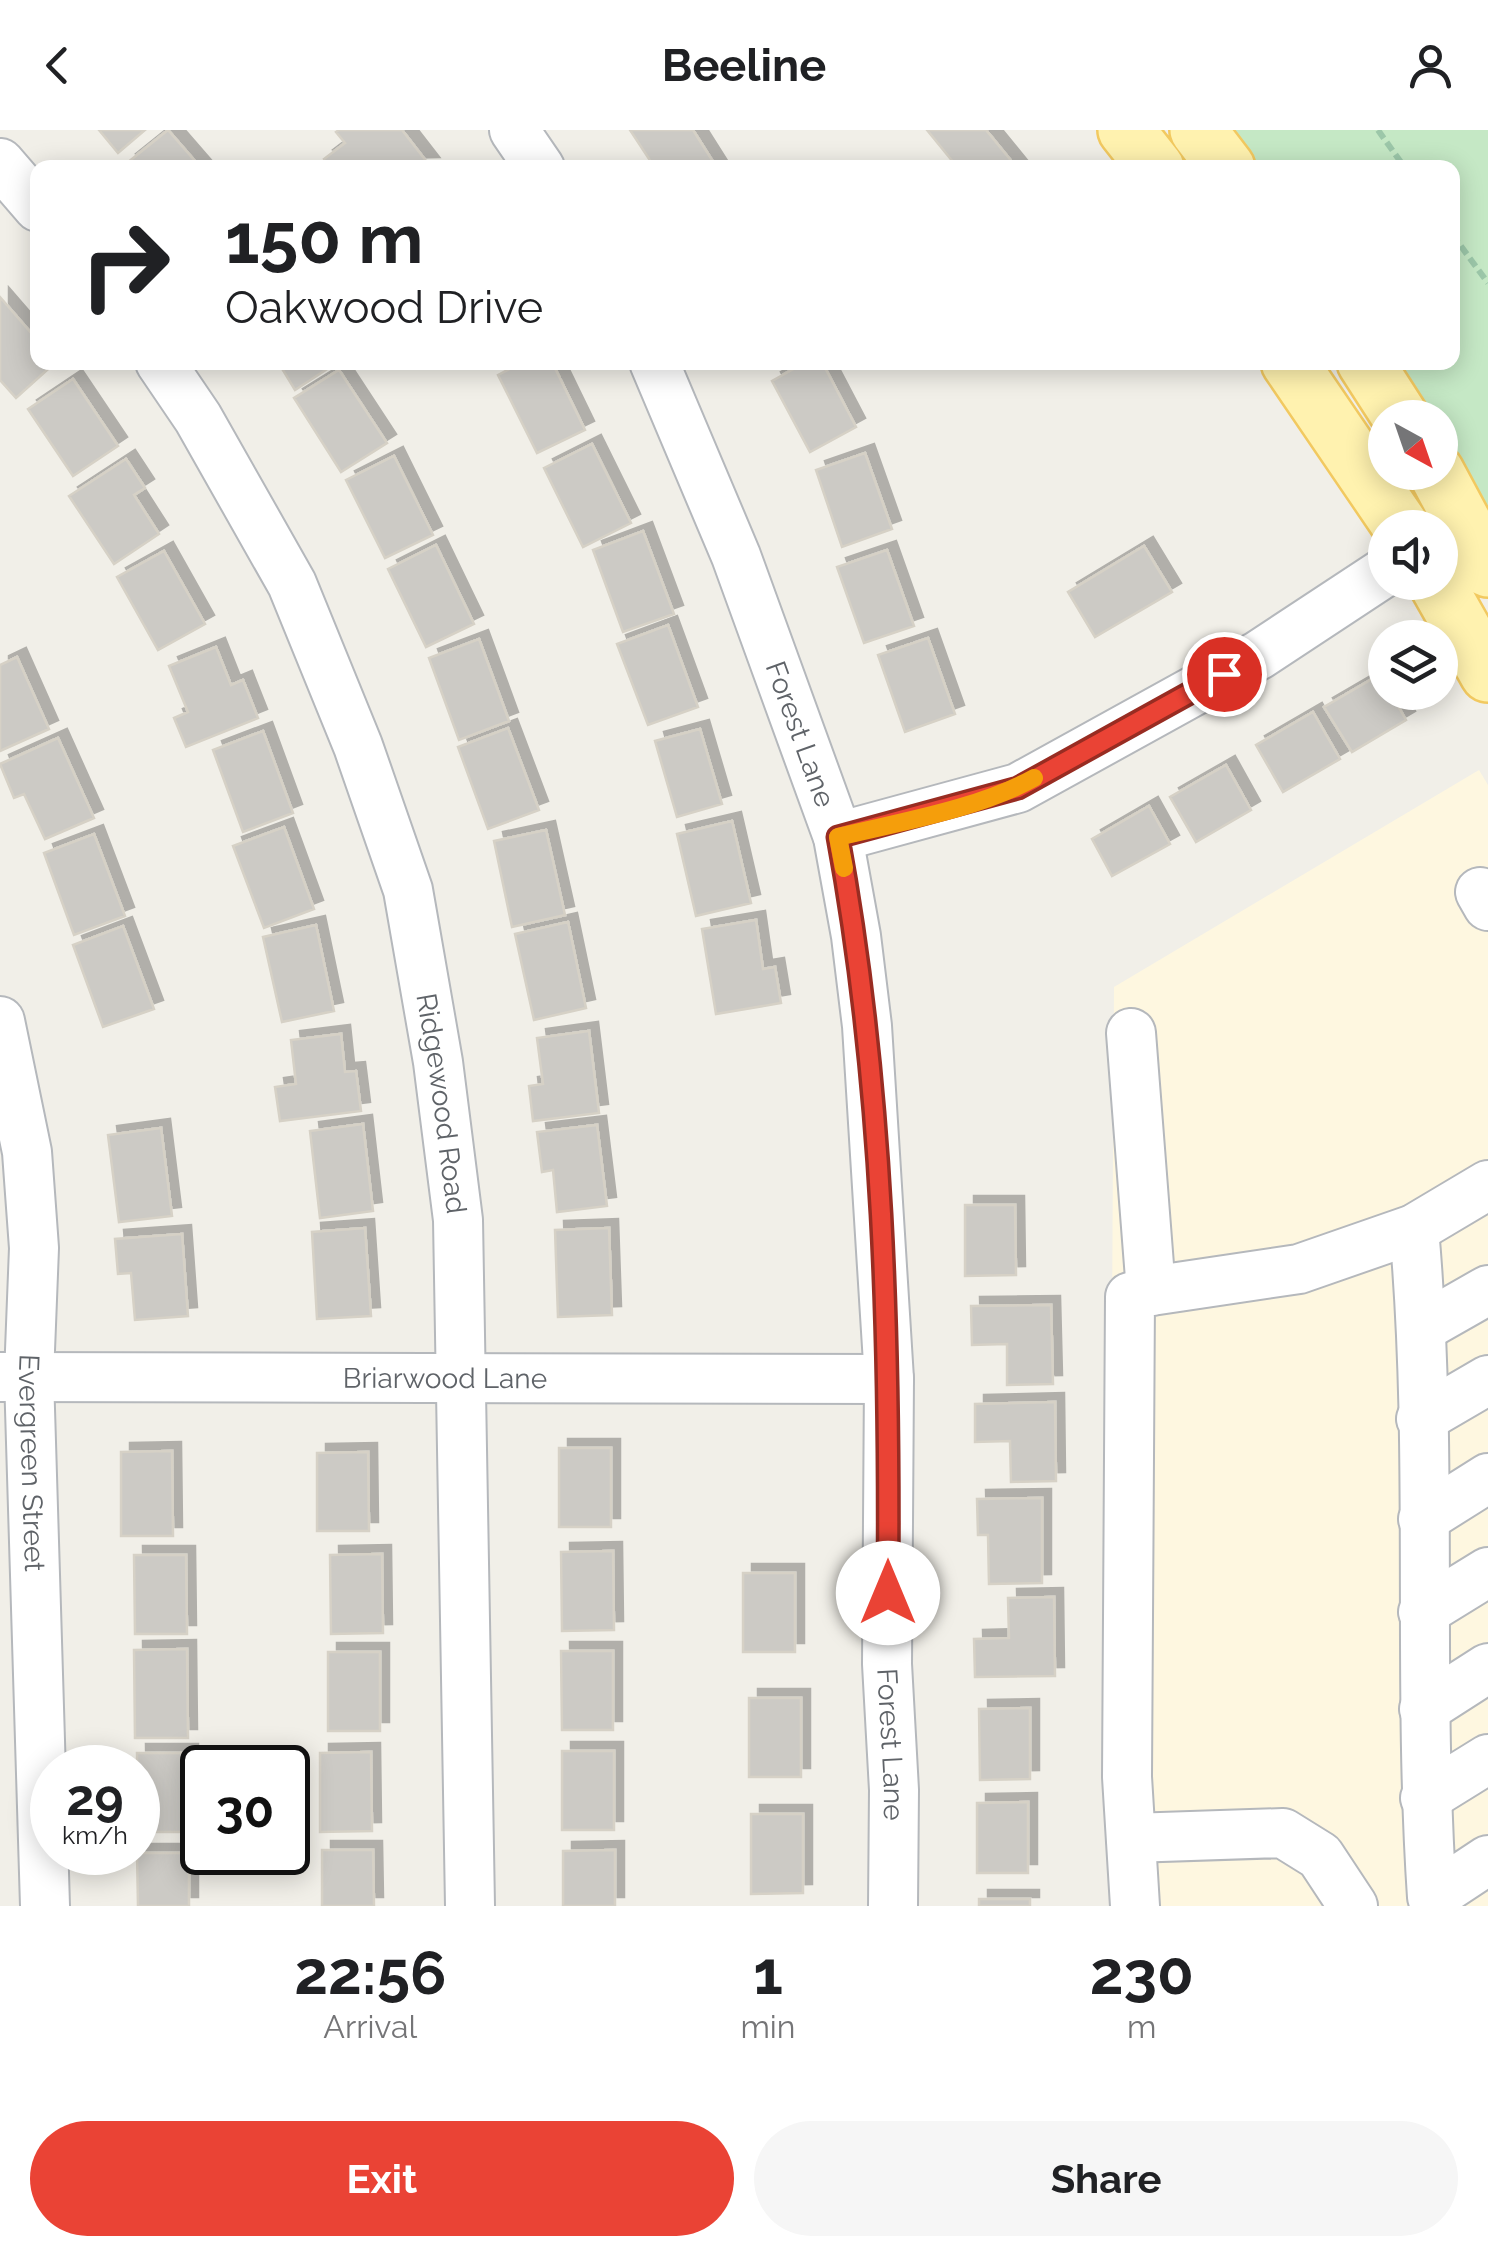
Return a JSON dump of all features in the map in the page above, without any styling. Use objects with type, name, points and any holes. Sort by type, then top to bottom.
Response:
[{"type":"main road","points":[[1126,130],[1150,160]]},
{"type":"main road","points":[[1198,130],[1221,160]]},
{"type":"main road","points":[[1294,370],[1390,510]]},
{"type":"main road","points":[[1370,370],[1389,400]]},
{"type":"main road","points":[[1443,490],[1464,543]]},
{"type":"main road","points":[[1446,600],[1488,674]]},
{"type":"street","points":[[514,130],[535,160]]},
{"type":"street","points":[[0,164],[30,198]]},
{"type":"street","name":"Ridgewood Road","points":[[165,370],[198,418],[292,584],[358,746],[408,890],[438,1062],[458,1220],[470,1906]]},
{"type":"street","name":"Forest Lane","points":[[657,370],[736,556],[838,837],[856,936],[867,1026],[889,1380],[887,1664],[894,1790],[893,1906]]},
{"type":"street","points":[[838,837],[1018,788],[1259,654],[1368,583]]},
{"type":"street","name":"Evergreen Street","points":[[0,1021],[27,1152],[34,1248],[15,1377],[44,1906]]},
{"type":"street","points":[[1131,1033],[1151,1291]]},
{"type":"street","points":[[1135,1906],[1127,1777],[1130,1297],[1299,1269],[1414,1229],[1488,1185]]},
{"type":"street","points":[[1414,1229],[1423,1328],[1425,1798],[1432,1897],[1488,1860]]},
{"type":"street","points":[[1423,1328],[1488,1290]]},
{"type":"street","name":"Briarwood Lane","points":[[15,1377],[889,1380]]},
{"type":"street","points":[[1421,1419],[1488,1380]]},
{"type":"street","points":[[1423,1520],[1488,1478]]},
{"type":"street","points":[[1424,1612],[1488,1572]]},
{"type":"street","points":[[1424,1709],[1488,1668]]},
{"type":"street","points":[[1425,1798],[1488,1760]]},
{"type":"street","points":[[1131,1838],[1284,1833],[1320,1856],[1353,1906]]},
{"type":"path","points":[[1378,130],[1399,160]]},
{"type":"path","points":[[1460,245],[1488,284]]},
{"type":"shaded area","points":[[1479,770],[1488,785],[1488,1906],[1131,1906],[1112,1320],[1114,987]]},
{"type":"green space","points":[[1205,130],[1488,130],[1488,566],[1449,490],[1458,490],[1458,400],[1390,400],[1370,370],[1460,370],[1460,160],[1229,160]]},
{"type":"building","points":[[99,130],[145,130],[118,153]]},
{"type":"building","points":[[168,130],[194,160],[131,160]]},
{"type":"building","points":[[402,130],[425,160],[325,160],[345,143],[336,132]]},
{"type":"building","points":[[630,130],[693,130],[712,160],[650,160]]},
{"type":"building","points":[[927,130],[986,130],[1010,160],[951,160]]},
{"type":"building","points":[[0,297],[30,332],[30,370],[47,370],[16,398],[0,380]]},
{"type":"building","points":[[283,370],[326,370],[295,390]]},
{"type":"building","points":[[339,370],[387,443],[341,472],[294,398]]},
{"type":"building","points":[[508,370],[556,370],[585,430],[537,453],[498,375]]},
{"type":"building","points":[[792,370],[826,370],[856,427],[810,452],[772,381]]},
{"type":"building","points":[[73,379],[118,446],[73,476],[28,409]]},
{"type":"building","points":[[592,444],[631,523],[583,547],[544,468]]},
{"type":"building","points":[[865,453],[892,529],[842,547],[816,470]]},
{"type":"building","points":[[394,456],[433,535],[385,558],[346,480]]},
{"type":"building","points":[[126,459],[145,488],[134,495],[159,534],[114,564],[69,496]]},
{"type":"building","points":[[643,531],[674,614],[623,632],[593,550]]},
{"type":"building","points":[[436,545],[474,624],[426,647],[388,569]]},
{"type":"building","points":[[1144,546],[1172,592],[1095,637],[1068,592]]},
{"type":"building","points":[[887,550],[914,626],[864,643],[837,567]]},
{"type":"building","points":[[164,551],[205,624],[158,650],[117,577]]},
{"type":"building","points":[[668,625],[698,707],[648,725],[617,644]]},
{"type":"building","points":[[928,638],[955,714],[905,732],[878,655]]},
{"type":"building","points":[[479,639],[509,721],[459,740],[429,658]]},
{"type":"building","points":[[216,647],[231,685],[243,680],[258,718],[186,747],[174,718],[188,712],[169,666]]},
{"type":"building","points":[[17,657],[49,729],[0,751],[0,665]]},
{"type":"building","points":[[1368,681],[1368,710],[1400,710],[1406,720],[1352,752],[1324,707]]},
{"type":"building","points":[[1313,712],[1340,759],[1283,792],[1256,745]]},
{"type":"building","points":[[508,728],[539,810],[488,829],[458,747]]},
{"type":"building","points":[[700,729],[722,804],[677,817],[655,741]]},
{"type":"building","points":[[263,731],[293,813],[243,832],[213,750]]},
{"type":"building","points":[[58,738],[94,818],[45,839],[24,794],[14,798],[0,764]]},
{"type":"building","points":[[1226,765],[1251,810],[1196,842],[1170,797]]},
{"type":"building","points":[[1149,806],[1170,844],[1112,876],[1092,839]]},
{"type":"building","points":[[732,821],[751,903],[696,916],[677,834]]},
{"type":"building","points":[[284,827],[314,909],[264,928],[233,846]]},
{"type":"building","points":[[546,830],[565,915],[512,927],[494,841]]},
{"type":"building","points":[[94,834],[125,916],[74,935],[44,853]]},
{"type":"building","points":[[756,920],[763,969],[775,967],[781,1003],[716,1014],[702,929]]},
{"type":"building","points":[[568,922],[586,1008],[534,1020],[515,934]]},
{"type":"building","points":[[316,925],[334,1011],[282,1022],[263,937]]},
{"type":"building","points":[[123,926],[154,1009],[103,1027],[73,945]]},
{"type":"building","points":[[589,1031],[599,1113],[533,1121],[529,1086],[543,1084],[537,1038]]},
{"type":"building","points":[[341,1034],[345,1072],[356,1071],[361,1111],[280,1121],[275,1087],[296,1084],[291,1040]]},
{"type":"building","points":[[363,1124],[373,1211],[320,1218],[310,1131]]},
{"type":"building","points":[[597,1125],[607,1206],[557,1212],[553,1170],[542,1172],[537,1132]]},
{"type":"building","points":[[161,1128],[172,1216],[119,1222],[108,1135]]},
{"type":"building","points":[[965,1205],[1015,1205],[1016,1275],[965,1276]]},
{"type":"building","points":[[365,1228],[371,1316],[317,1319],[312,1232]]},
{"type":"building","points":[[609,1228],[612,1315],[558,1317],[555,1230]]},
{"type":"building","points":[[182,1234],[188,1316],[135,1320],[131,1273],[118,1274],[115,1239]]},
{"type":"building","points":[[1051,1305],[1053,1384],[1007,1385],[1007,1344],[972,1345],[971,1306]]},
{"type":"building","points":[[1055,1402],[1056,1481],[1011,1482],[1010,1441],[975,1442],[975,1404]]},
{"type":"building","points":[[559,1448],[611,1448],[611,1527],[559,1527]]},
{"type":"building","points":[[172,1451],[173,1536],[121,1536],[121,1452]]},
{"type":"building","points":[[368,1452],[369,1531],[317,1531],[317,1453]]},
{"type":"building","points":[[1042,1498],[1042,1583],[989,1584],[988,1535],[978,1535],[977,1499]]},
{"type":"building","points":[[613,1551],[614,1630],[562,1631],[561,1552]]},
{"type":"building","points":[[382,1554],[383,1633],[331,1634],[330,1555]]},
{"type":"building","points":[[134,1555],[186,1555],[187,1634],[135,1634]]},
{"type":"building","points":[[743,1573],[795,1573],[795,1652],[743,1652]]},
{"type":"building","points":[[1054,1597],[1055,1676],[975,1677],[974,1639],[1009,1638],[1008,1598]]},
{"type":"building","points":[[187,1649],[188,1738],[135,1738],[134,1650]]},
{"type":"building","points":[[561,1651],[613,1651],[613,1730],[562,1730]]},
{"type":"building","points":[[328,1652],[380,1652],[380,1731],[328,1731]]},
{"type":"building","points":[[749,1698],[801,1698],[801,1777],[749,1777]]},
{"type":"building","points":[[1030,1708],[1030,1779],[980,1780],[979,1709]]},
{"type":"building","points":[[562,1751],[614,1751],[614,1830],[562,1830]]},
{"type":"building","points":[[371,1752],[372,1831],[320,1832],[320,1753]]},
{"type":"building","points":[[160,1753],[180,1753],[180,1832],[160,1832]]},
{"type":"building","points":[[1028,1802],[1028,1873],[977,1873],[977,1803]]},
{"type":"building","points":[[751,1814],[803,1814],[803,1893],[751,1894]]},
{"type":"building","points":[[322,1850],[373,1850],[374,1906],[322,1906]]},
{"type":"building","points":[[615,1850],[615,1906],[563,1906],[563,1851]]},
{"type":"building","points":[[160,1853],[180,1853],[180,1875],[189,1875],[189,1906],[138,1906],[137,1875],[160,1875]]},
{"type":"building","points":[[979,1899],[1030,1899],[1030,1906],[979,1906]]},
{"type":"slow traffic","points":[[844,868],[838,837],[1018,788],[1034,778]]},
{"type":"route","points":[[888,1593],[889,1380],[880,1219],[867,1026],[838,837],[1018,788],[1224,674]]}]
